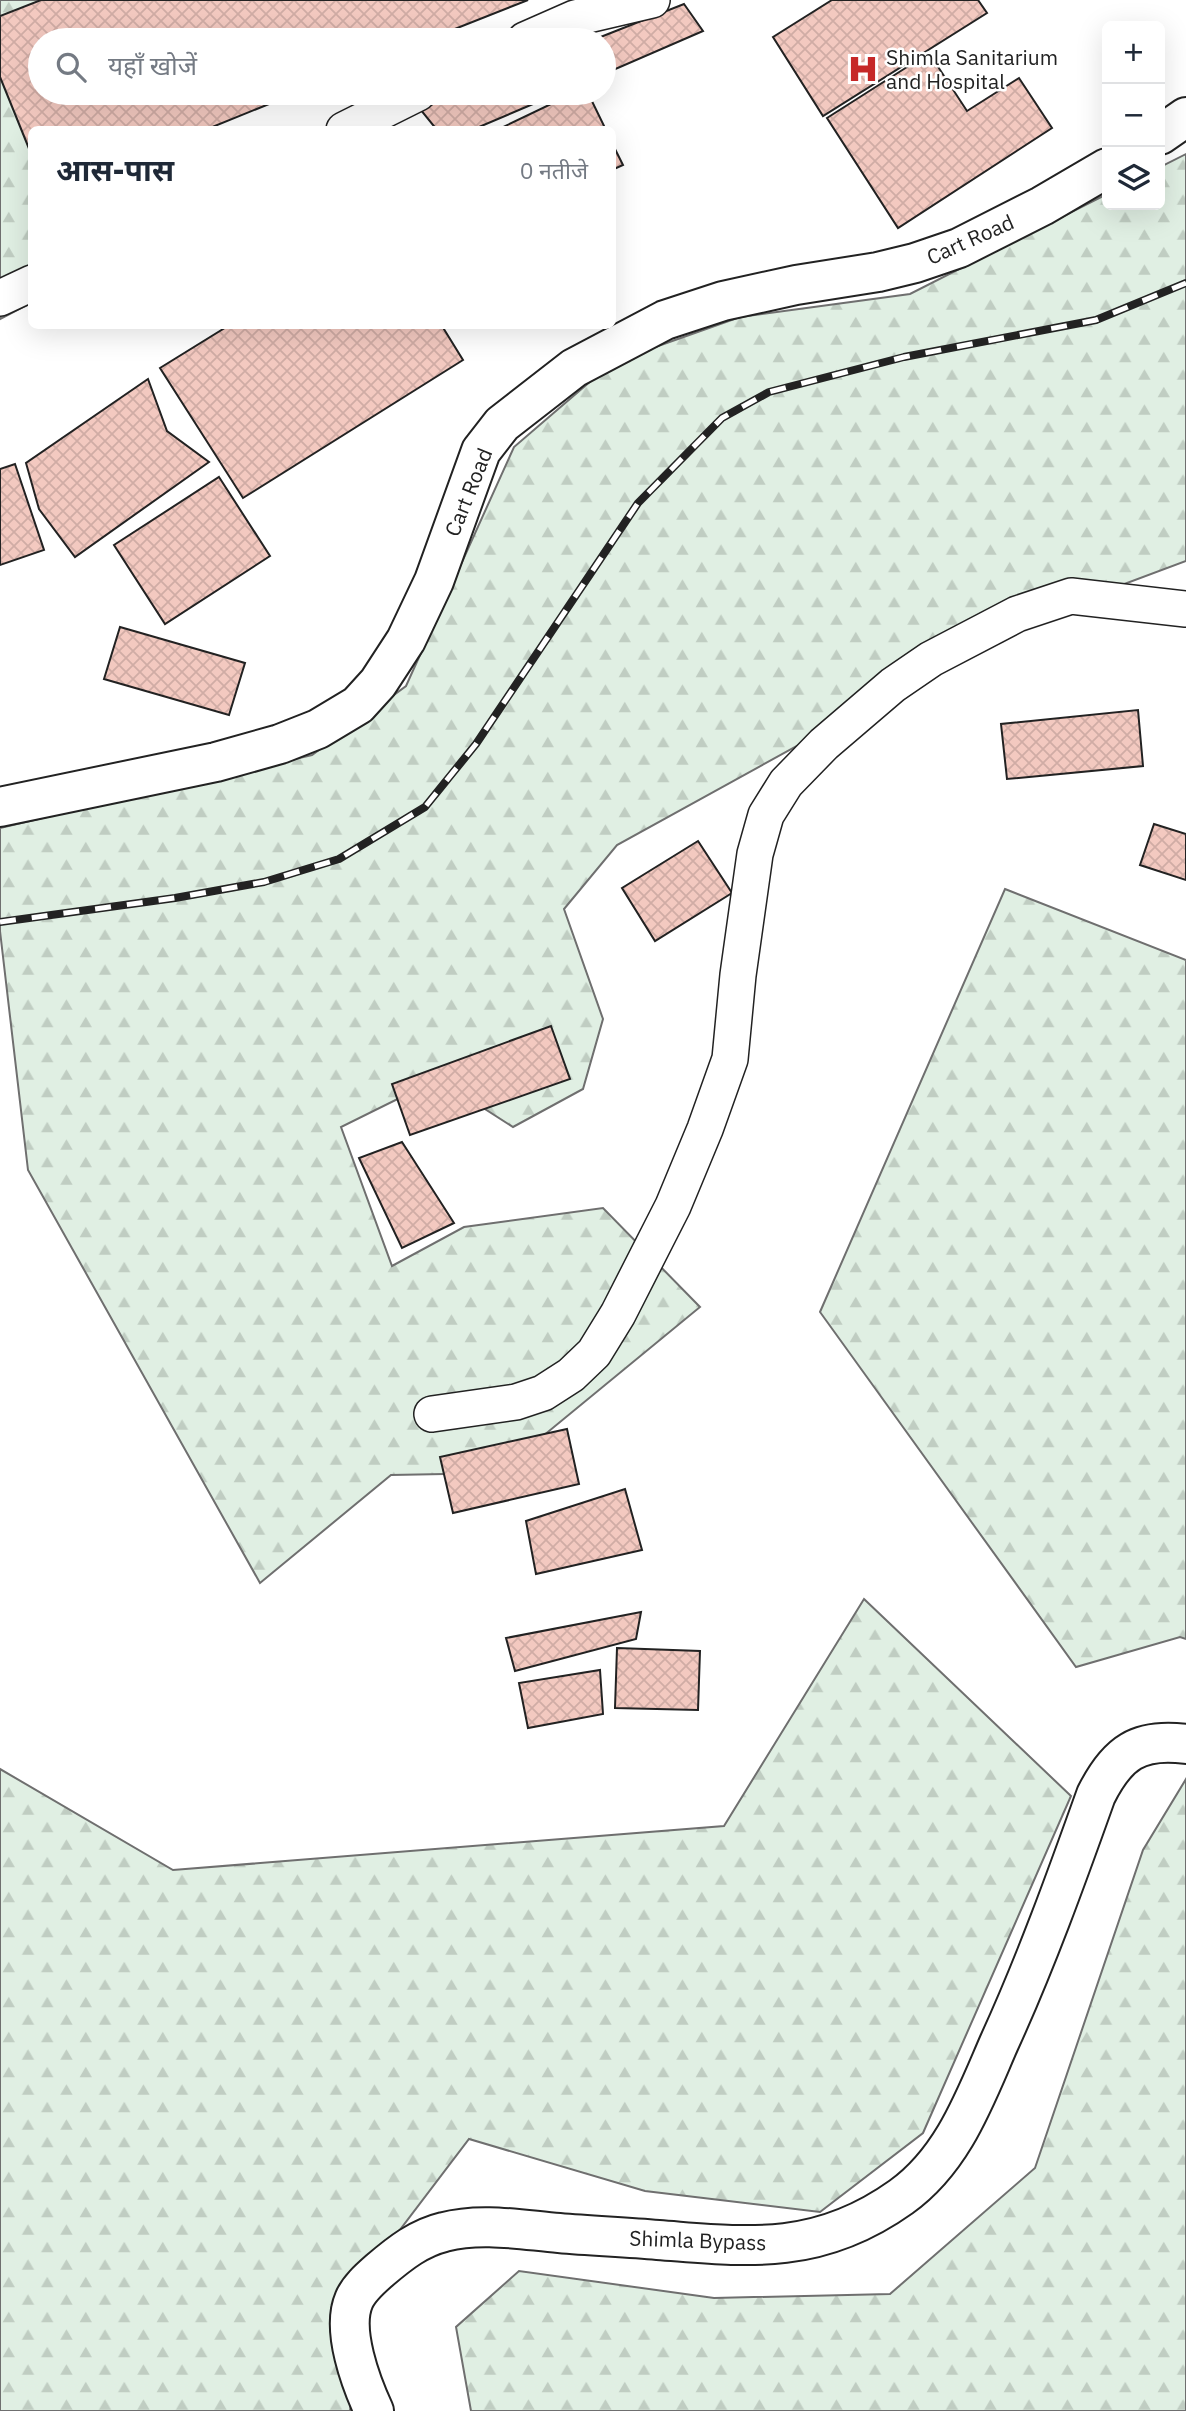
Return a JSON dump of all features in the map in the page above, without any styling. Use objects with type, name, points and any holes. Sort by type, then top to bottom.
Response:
[{"type":"main road","points":[[1165,132],[1186,117]]},
{"type":"main road","name":"Cart Road","points":[[0,807],[216,762],[280,744],[318,729],[358,705],[378,683],[406,640],[434,581],[481,452],[502,424],[574,368],[665,320],[723,301],[796,285],[878,272],[959,248],[1042,206],[1102,171]]},
{"type":"main road","name":"Shimla Bypass","points":[[374,2411],[362,2386],[350,2340],[353,2302],[361,2288],[377,2273],[420,2240],[447,2231],[516,2228],[705,2244],[784,2243],[816,2238],[848,2228],[904,2195],[933,2168],[953,2142],[971,2106],[1030,1975],[1096,1795],[1108,1770],[1128,1753],[1161,1741],[1186,1744]]},
{"type":"street","points":[[552,28],[575,18],[652,0]]},
{"type":"street","points":[[352,126],[394,105]]},
{"type":"street","points":[[0,299],[28,285]]},
{"type":"street","points":[[432,1415],[516,1402],[543,1393],[571,1375],[594,1353],[618,1314],[673,1206],[730,1059],[738,975],[755,854],[766,815],[786,783],[824,744],[892,685],[931,659],[1017,614],[1070,596],[1186,609]]},
{"type":"green space","points":[[0,0],[321,0],[287,28],[28,28],[28,105],[204,105],[189,126],[28,126],[28,305],[0,319]]},
{"type":"green space","points":[[1186,154],[1186,561],[1020,623],[617,845],[564,909],[603,1019],[583,1089],[513,1127],[438,1079],[341,1127],[392,1266],[464,1227],[603,1208],[700,1307],[498,1473],[391,1475],[260,1583],[28,1170],[0,931],[0,828],[312,755],[406,686],[514,447],[613,362],[740,317],[910,294],[1102,197],[1102,210],[1165,210],[1165,164]]},
{"type":"green space","points":[[1005,889],[1186,960],[1186,1639],[1180,1637],[1076,1667],[820,1312]]},
{"type":"green space","points":[[864,1599],[1071,1796],[923,2133],[820,2212],[645,2191],[469,2139],[368,2272],[350,2411],[0,2411],[0,1769],[173,1870],[724,1826]]},
{"type":"green space","points":[[1186,1779],[1186,2411],[471,2411],[456,2327],[519,2271],[714,2298],[890,2294],[1035,2168],[1143,1850]]},
{"type":"building","points":[[41,0],[528,0],[457,28],[28,28],[28,105],[266,105],[215,126],[28,126],[28,146],[0,77],[0,16]]},
{"type":"building","points":[[832,0],[978,0],[987,13],[823,116],[773,37]]},
{"type":"building","points":[[684,4],[703,31],[616,69],[616,31]]},
{"type":"building","points":[[929,53],[967,111],[1019,78],[1052,128],[898,228],[827,118]]},
{"type":"building","points":[[430,105],[531,105],[481,126],[434,126],[420,109]]},
{"type":"building","points":[[549,105],[594,105],[604,126],[505,126]]},
{"type":"building","points":[[616,151],[623,165],[616,168]]},
{"type":"building","points":[[223,329],[444,329],[463,360],[243,498],[160,368]]},
{"type":"building","points":[[148,379],[167,431],[209,462],[75,557],[39,509],[26,463]]},
{"type":"building","points":[[15,464],[44,550],[0,565],[0,469]]},
{"type":"building","points":[[219,477],[270,556],[165,624],[114,545]]},
{"type":"building","points":[[120,627],[245,663],[229,715],[104,679]]},
{"type":"building","points":[[1138,710],[1143,766],[1007,779],[1001,724]]},
{"type":"building","points":[[1154,824],[1186,834],[1186,880],[1140,865]]},
{"type":"building","points":[[698,841],[732,893],[655,941],[622,888]]},
{"type":"building","points":[[551,1026],[570,1079],[410,1135],[392,1084]]},
{"type":"building","points":[[402,1142],[454,1223],[402,1248],[359,1158]]},
{"type":"building","points":[[567,1429],[579,1484],[453,1513],[440,1457]]},
{"type":"building","points":[[625,1489],[642,1550],[536,1574],[526,1521]]},
{"type":"building","points":[[641,1612],[636,1639],[515,1671],[506,1638]]},
{"type":"building","points":[[617,1648],[700,1651],[698,1710],[615,1708]]},
{"type":"building","points":[[600,1670],[603,1714],[528,1728],[519,1683]]},
{"type":"railway","points":[[0,922],[175,898],[264,882],[339,859],[425,807],[476,744],[638,503],[722,418],[769,392],[904,357],[1096,320],[1186,283]]},
{"type":"place","name":"Shimla Sanitarium and Hospital","points":[[863,69]]}]
